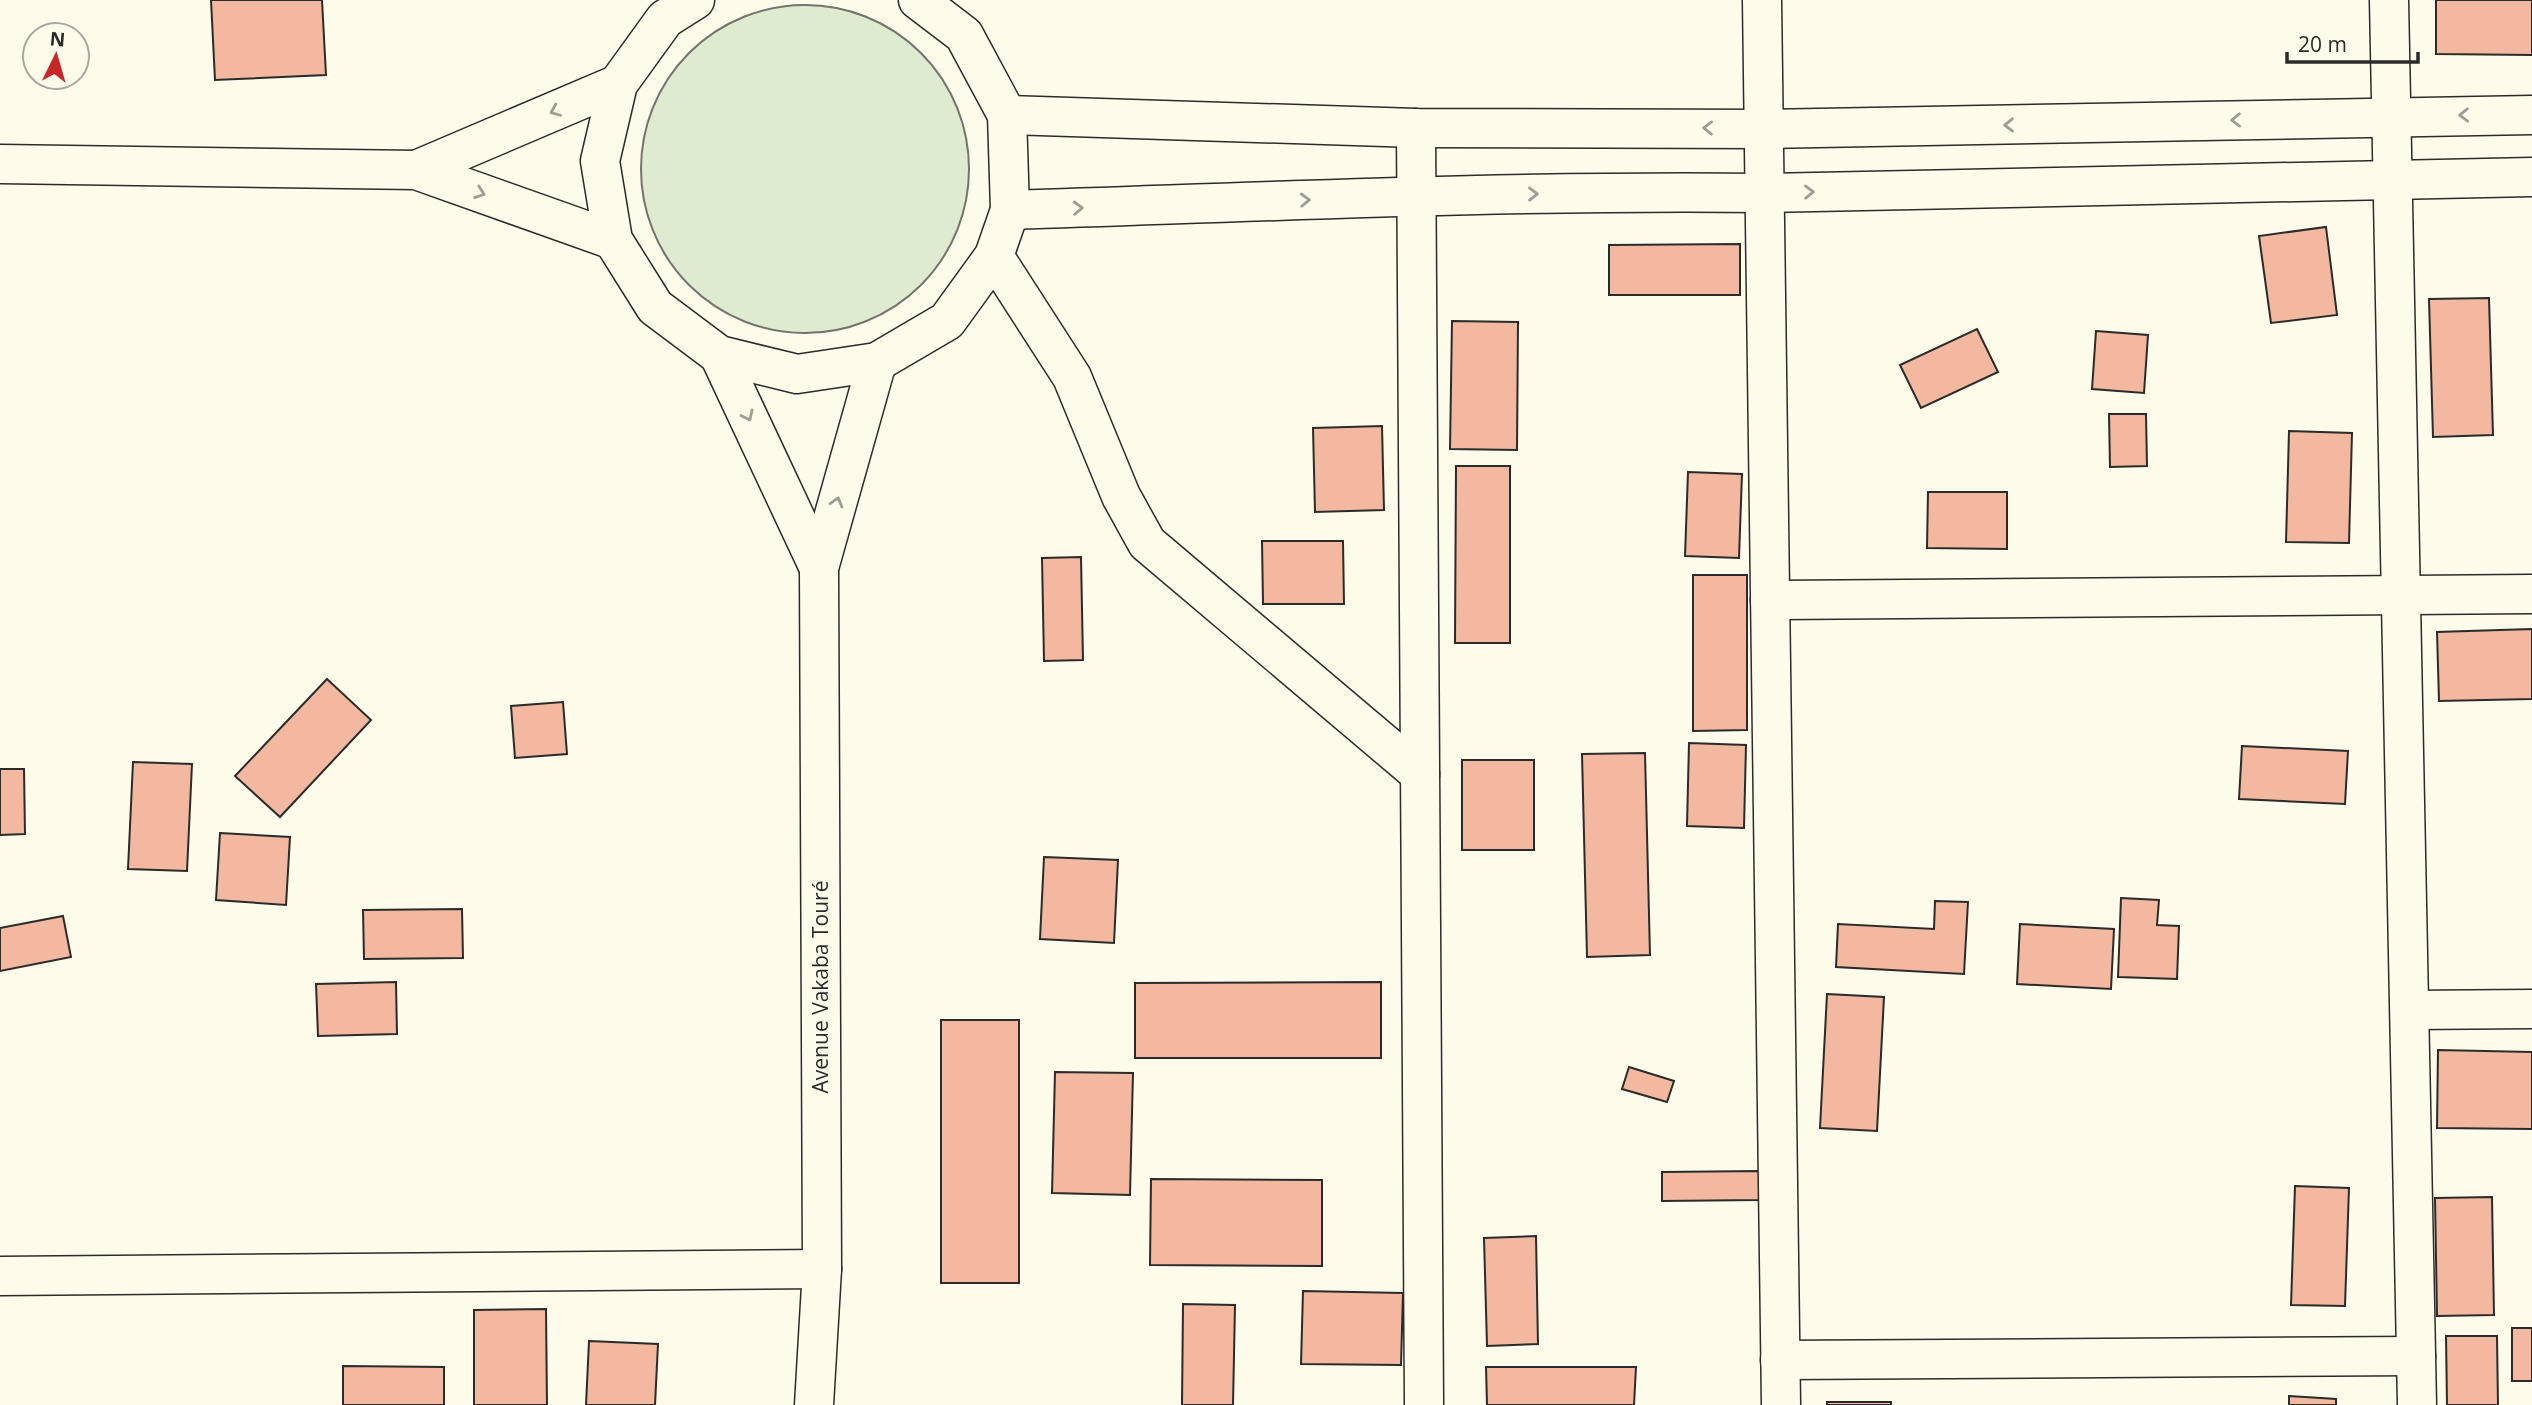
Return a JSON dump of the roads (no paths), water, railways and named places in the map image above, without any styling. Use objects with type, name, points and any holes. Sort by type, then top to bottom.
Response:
[{"type":"street","points":[[695,0],[665,19],[618,84],[600,161],[613,240],[655,307],[719,355],[797,374],[877,362],[947,321],[994,256],[1010,210],[1007,115],[964,35],[918,0]]},
{"type":"street","points":[[1762,0],[1781,1405]]},
{"type":"street","points":[[2389,0],[2417,1405]]},
{"type":"street","points":[[416,170],[618,84]]},
{"type":"street","points":[[1007,115],[1416,128],[1764,129],[2532,114]]},
{"type":"street","points":[[1416,128],[1424,1405]]},
{"type":"street","points":[[0,164],[416,170],[613,240]]},
{"type":"street","points":[[1010,210],[1645,191],[1765,192],[2532,177]]},
{"type":"street","points":[[994,256],[1072,377],[1121,496],[1147,543],[1420,774]]},
{"type":"street","points":[[719,355],[819,568]]},
{"type":"street","points":[[819,568],[877,362]]},
{"type":"street","name":"Avenue Vakaba Touré","points":[[814,1405],[822,1269],[819,568]]},
{"type":"street","points":[[1770,600],[2532,594]]},
{"type":"street","points":[[2410,1010],[2532,1009]]},
{"type":"street","points":[[0,1276],[822,1269]]},
{"type":"street","points":[[1780,1360],[2416,1356]]}]
